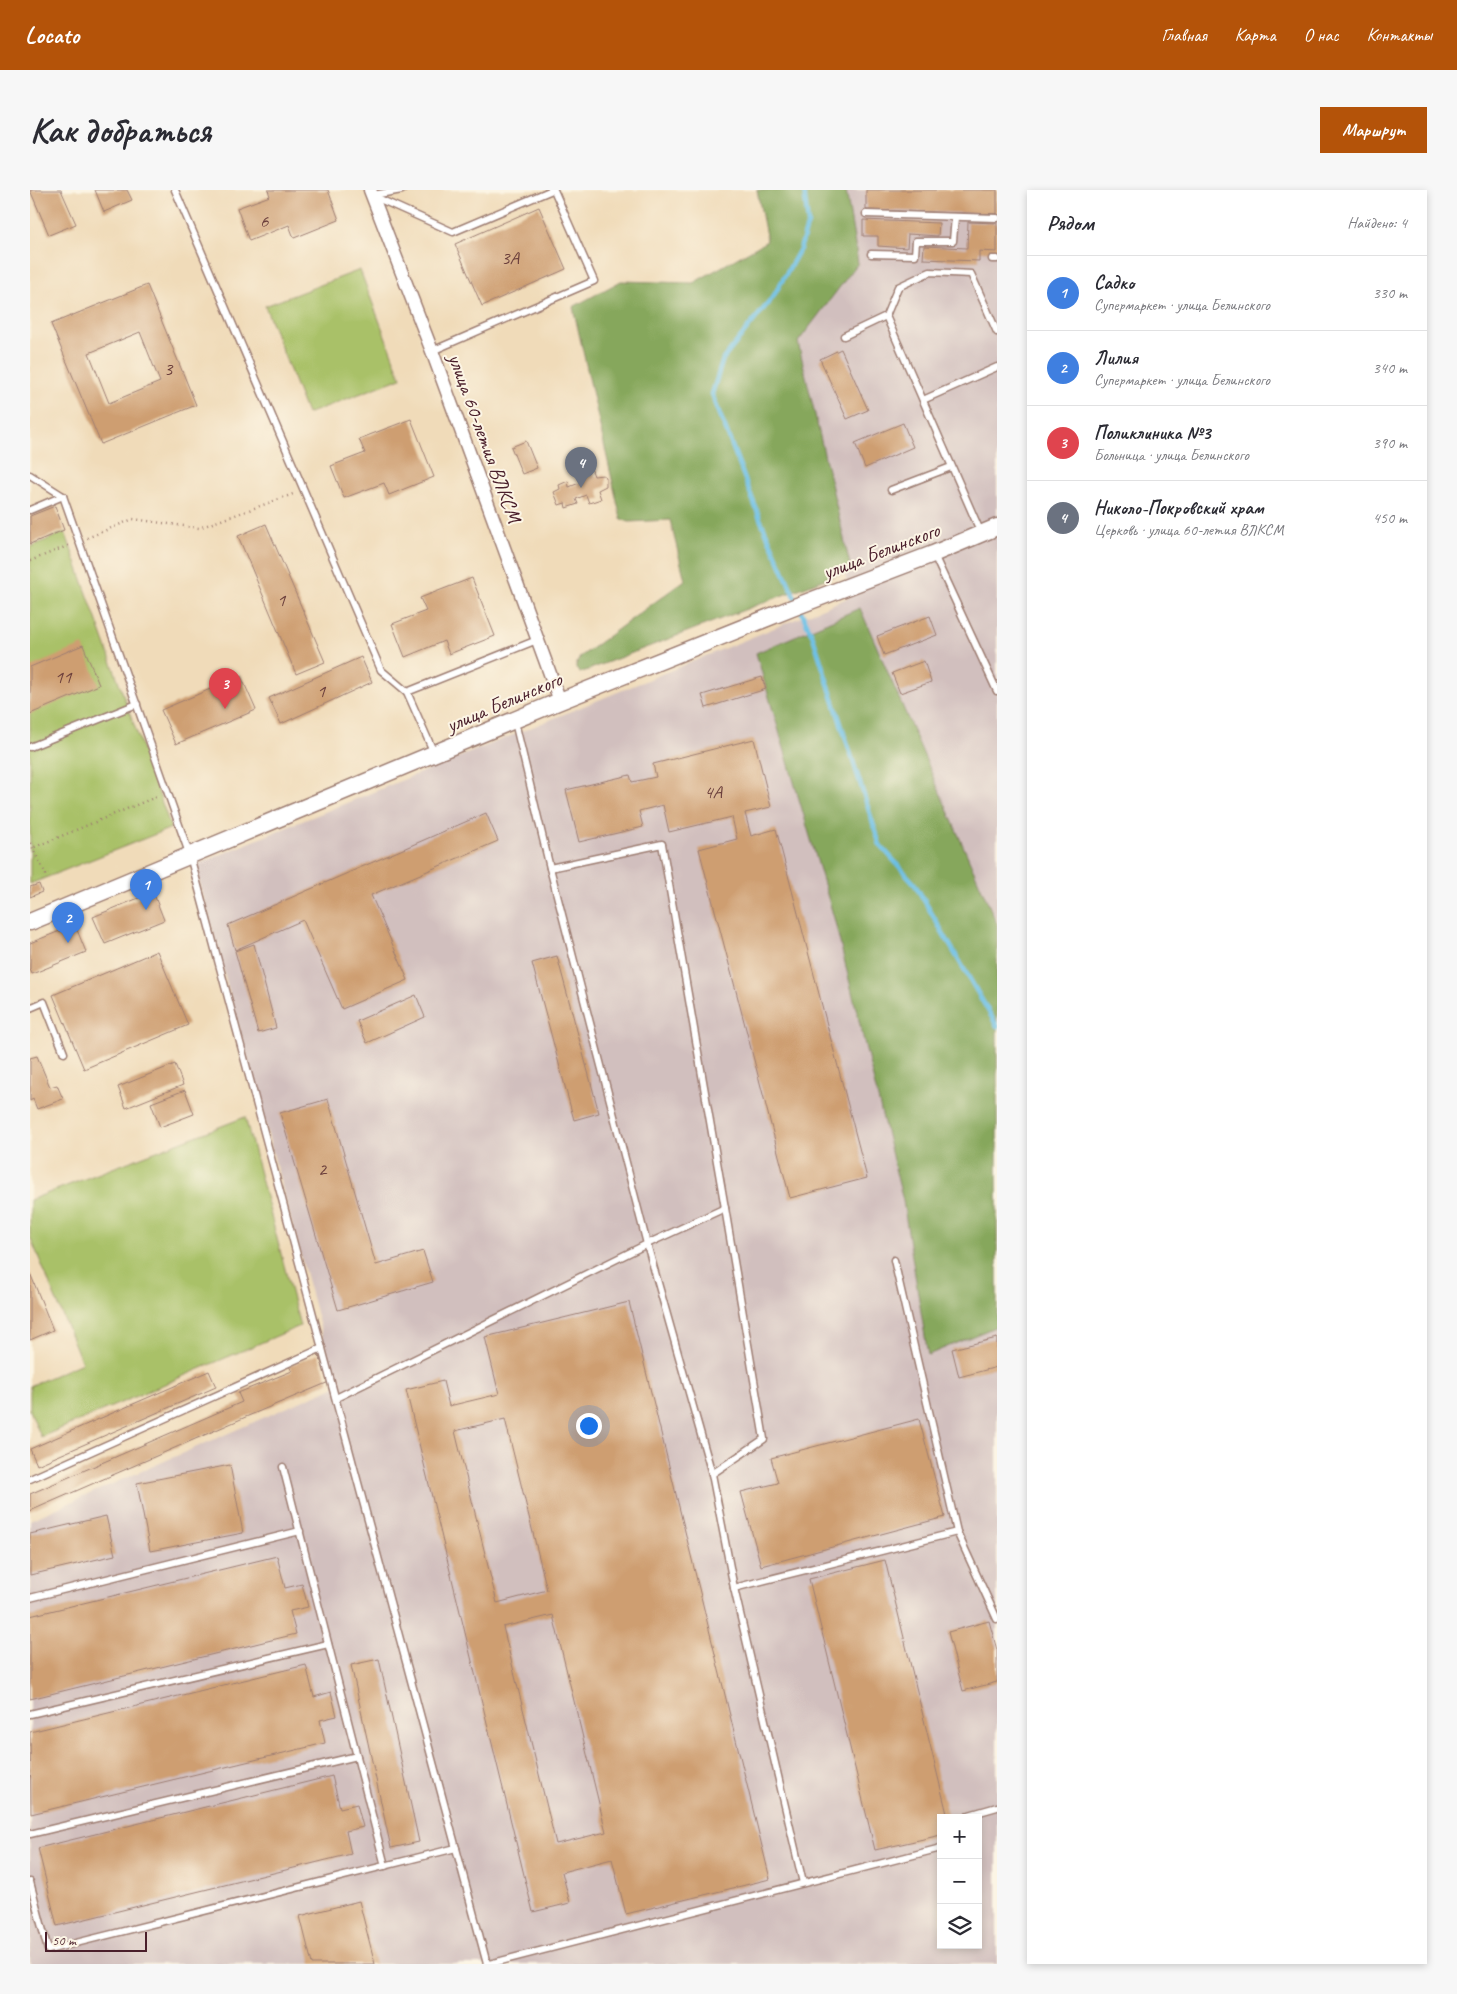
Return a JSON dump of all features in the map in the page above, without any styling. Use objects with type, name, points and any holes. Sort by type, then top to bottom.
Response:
[{"type":"street","name":"улица 60-летия ВЛКСМ","points":[[371,193],[432,351],[560,701]]},
{"type":"street","name":"улица Белинского","points":[[30,922],[560,701],[997,527]]},
{"type":"lane","points":[[175,190],[305,489],[381,670],[407,692],[435,754]]},
{"type":"lane","points":[[371,193],[402,190]]},
{"type":"lane","points":[[371,193],[453,232],[553,190],[594,282],[432,351]]},
{"type":"lane","points":[[866,214],[997,218]]},
{"type":"lane","points":[[871,254],[915,255],[916,241],[953,241],[955,217]]},
{"type":"lane","points":[[844,336],[886,316],[898,287],[930,272],[971,274],[997,332]]},
{"type":"lane","points":[[886,316],[981,534]]},
{"type":"lane","points":[[923,400],[997,367]]},
{"type":"lane","points":[[891,490],[951,467]]},
{"type":"lane","points":[[30,475],[63,496],[138,704],[190,856],[488,1964],[937,1849]]},
{"type":"lane","points":[[30,510],[63,496]]},
{"type":"lane","points":[[933,554],[997,691]]},
{"type":"lane","points":[[407,692],[537,640]]},
{"type":"lane","points":[[30,747],[138,704]]},
{"type":"lane","points":[[515,720],[550,868],[647,1244],[712,1474],[734,1588],[803,1883]]},
{"type":"lane","points":[[550,868],[662,844],[726,1208],[764,1439],[712,1474]]},
{"type":"lane","points":[[30,1008],[44,1002],[64,1054]]},
{"type":"lane","points":[[336,1398],[647,1244],[726,1208]]},
{"type":"lane","points":[[894,1260],[956,1532],[997,1619]]},
{"type":"lane","points":[[30,1478],[322,1348]]},
{"type":"lane","points":[[283,1467],[385,1866]]},
{"type":"lane","points":[[30,1598],[300,1531]]},
{"type":"lane","points":[[734,1588],[956,1532]]},
{"type":"lane","points":[[30,1714],[328,1644]]},
{"type":"lane","points":[[30,1834],[357,1756]]},
{"type":"lane","points":[[972,1814],[997,1807]]},
{"type":"lane","points":[[30,1882],[48,1950],[456,1848]]},
{"type":"path","points":[[30,561],[133,519],[199,528],[305,489]]},
{"type":"path","points":[[31,848],[169,792]]},
{"type":"path","points":[[30,843],[47,877]]},
{"type":"shaded area","points":[[764,190],[997,190],[997,1964],[30,1964],[30,1520],[336,1386],[195,865],[850,597]]},
{"type":"green space","points":[[757,190],[846,190],[858,263],[798,342],[851,569],[580,673],[576,669],[576,665],[580,657],[685,580],[670,520],[629,522],[621,519],[573,307],[621,281],[693,283],[767,241]]},
{"type":"green space","points":[[360,270],[401,378],[307,414],[265,306]]},
{"type":"green space","points":[[65,532],[171,828],[30,884],[30,547]]},
{"type":"green space","points":[[860,608],[997,924],[997,1326],[928,1355],[903,1201],[834,918],[756,653]]},
{"type":"green space","points":[[245,1117],[300,1326],[41,1437],[30,1410],[30,1386],[82,1363],[30,1236],[30,1200]]},
{"type":"building","points":[[30,190],[61,190],[76,224],[49,235]]},
{"type":"building","points":[[95,190],[127,190],[132,200],[104,212]]},
{"type":"building","points":[[268,190],[328,190],[339,220],[294,238],[289,225],[249,241],[237,208],[270,196]]},
{"type":"building","points":[[866,190],[997,190],[997,214],[866,210]]},
{"type":"building","points":[[539,207],[566,269],[482,306],[455,244]]},
{"type":"building","points":[[863,220],[939,223],[938,236],[908,234],[907,248],[878,246],[878,236],[863,236]]},
{"type":"building","points":[[968,222],[997,223],[997,252],[979,251],[979,261],[923,259],[924,246],[967,248]]},
{"type":"building","points":[[147,285],[196,405],[101,444],[51,324]],"holes":[[[140,332],[160,382],[109,403],[89,353]]]},
{"type":"building","points":[[841,349],[868,410],[847,419],[820,359]]},
{"type":"building","points":[[411,419],[434,477],[389,495],[384,483],[344,498],[331,466],[365,453],[359,439]]},
{"type":"building","points":[[903,423],[913,447],[865,468],[855,443]]},
{"type":"building","points":[[526,441],[537,468],[522,474],[511,447]]},
{"type":"building","points":[[591,468],[594,476],[603,475],[606,477],[606,486],[598,490],[601,499],[589,503],[586,495],[576,499],[578,504],[566,508],[565,503],[559,505],[554,492],[560,489],[559,485],[568,481],[569,487],[582,482],[579,472]]},
{"type":"building","points":[[55,506],[64,530],[30,544],[30,516]]},
{"type":"building","points":[[266,524],[325,662],[296,674],[238,536]]},
{"type":"building","points":[[472,578],[495,636],[449,654],[444,641],[405,657],[392,624],[426,611],[420,598]]},
{"type":"building","points":[[930,616],[937,635],[884,655],[877,636]]},
{"type":"building","points":[[83,645],[99,685],[30,714],[30,667]]},
{"type":"building","points":[[361,657],[372,682],[281,724],[269,698]]},
{"type":"building","points":[[924,661],[931,682],[900,693],[892,673]]},
{"type":"building","points":[[241,676],[256,710],[176,744],[161,710]]},
{"type":"building","points":[[762,677],[766,689],[706,708],[702,695]]},
{"type":"building","points":[[754,739],[771,807],[745,813],[751,836],[776,829],[867,1178],[790,1198],[699,849],[737,839],[732,817],[669,832],[663,805],[639,811],[643,827],[579,842],[566,790],[630,775],[632,782],[656,777],[653,764]]},
{"type":"building","points":[[486,813],[498,841],[371,895],[408,980],[342,1009],[303,920],[235,950],[228,925]]},
{"type":"building","points":[[39,884],[42,892],[30,897],[30,887]]},
{"type":"building","points":[[153,892],[164,920],[105,944],[93,917]]},
{"type":"building","points":[[75,925],[86,952],[32,974],[30,969],[30,943]]},
{"type":"building","points":[[254,944],[276,1028],[258,1033],[235,951]]},
{"type":"building","points":[[157,951],[188,1025],[84,1069],[53,995]]},
{"type":"building","points":[[557,956],[599,1113],[574,1120],[532,963]]},
{"type":"building","points":[[416,995],[425,1017],[367,1043],[357,1021]]},
{"type":"building","points":[[37,1056],[50,1087],[57,1085],[63,1099],[37,1109],[33,1099],[30,1101],[30,1058]]},
{"type":"building","points":[[175,1064],[183,1085],[126,1108],[118,1087]]},
{"type":"building","points":[[185,1090],[194,1114],[160,1127],[151,1103]]},
{"type":"building","points":[[328,1099],[376,1265],[423,1251],[433,1282],[338,1310],[280,1113]]},
{"type":"building","points":[[30,1273],[53,1330],[30,1340]]},
{"type":"building","points":[[629,1302],[770,1879],[626,1914],[612,1859],[562,1872],[570,1903],[533,1912],[406,1390],[443,1381],[449,1406],[499,1394],[485,1337]],"holes":[[[505,1419],[547,1590],[497,1603],[455,1431]],[[553,1615],[606,1832],[556,1844],[503,1627]]]},
{"type":"building","points":[[997,1338],[997,1367],[959,1377],[952,1349]]},
{"type":"building","points":[[318,1354],[329,1382],[30,1511],[30,1494],[242,1402],[238,1393],[292,1371],[289,1366]]},
{"type":"building","points":[[209,1371],[216,1387],[37,1465],[30,1449]]},
{"type":"building","points":[[919,1419],[945,1517],[761,1566],[741,1492],[778,1483],[771,1458]]},
{"type":"building","points":[[230,1465],[243,1533],[150,1551],[137,1483]]},
{"type":"building","points":[[106,1516],[115,1555],[30,1575],[30,1534]]},
{"type":"building","points":[[277,1556],[285,1588],[302,1584],[308,1607],[290,1611],[296,1634],[30,1699],[30,1616]]},
{"type":"building","points":[[885,1560],[947,1814],[937,1814],[937,1836],[875,1850],[809,1579]]},
{"type":"building","points":[[989,1621],[997,1650],[997,1682],[963,1691],[948,1632]]},
{"type":"building","points":[[379,1659],[419,1842],[391,1848],[351,1665]]},
{"type":"building","points":[[306,1665],[314,1697],[331,1692],[337,1716],[320,1720],[325,1743],[31,1814],[30,1732]]},
{"type":"building","points":[[332,1776],[340,1808],[357,1804],[363,1827],[346,1831],[351,1854],[57,1926],[38,1848]]},
{"type":"building","points":[[359,1901],[375,1964],[312,1964],[300,1916]]},
{"type":"waterway","points":[[797,602],[761,521],[712,394],[723,359],[773,297],[800,249],[808,223],[804,190]]},
{"type":"waterway","points":[[800,609],[813,637],[880,845],[914,883],[997,1026]]},
{"type":"place","name":"Николо-Покровский храм","points":[[581,488]]},
{"type":"place","name":"Поликлиника №3","points":[[225,709]]},
{"type":"place","name":"Садко","points":[[146,910]]},
{"type":"place","name":"Лилия","points":[[68,943]]}]
